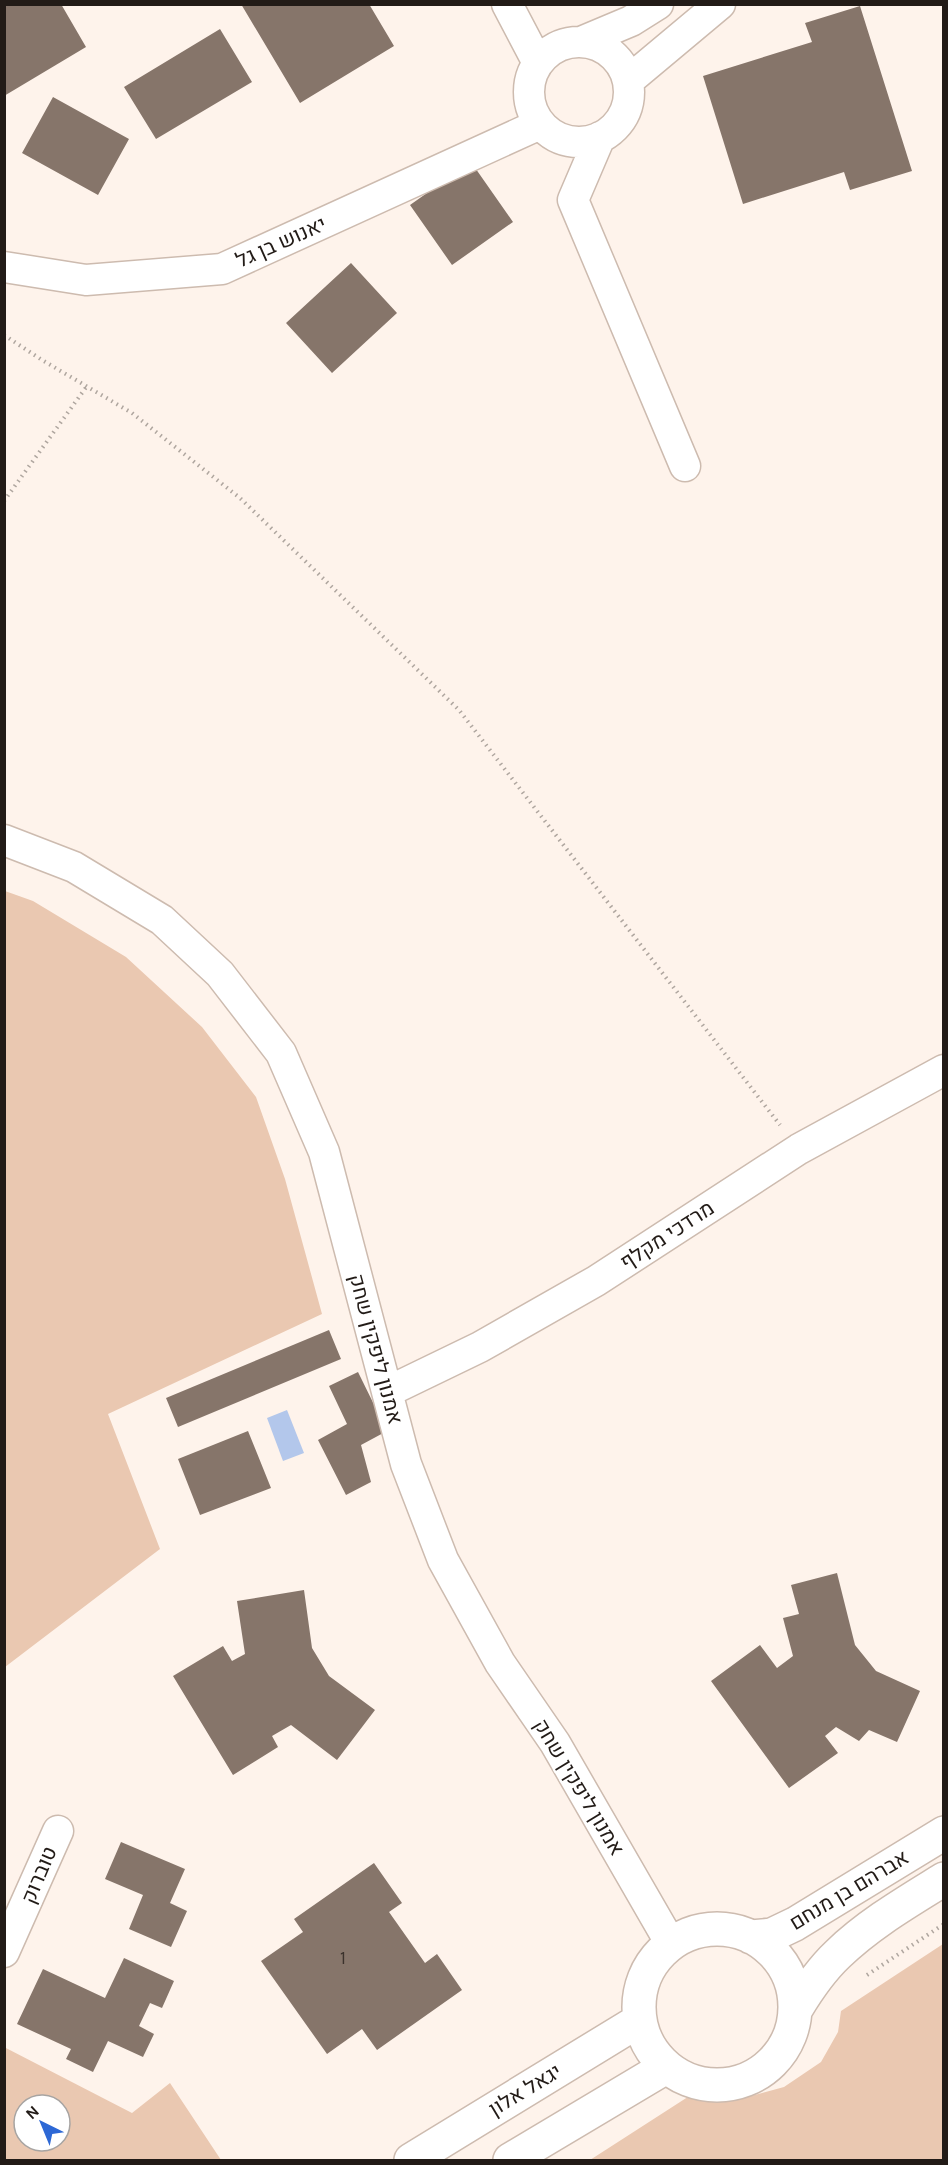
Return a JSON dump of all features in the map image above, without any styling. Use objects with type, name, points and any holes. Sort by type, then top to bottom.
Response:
[{"type":"main road","name":"אברהם בן מנחם","points":[[751,1937],[772,1935],[795,1924],[944,1833]]},
{"type":"main road","name":"אברהם בן מנחם","points":[[796,2009],[811,1984],[837,1954],[876,1922],[944,1879]]},
{"type":"main road","points":[[716,1929],[740,1932],[751,1937],[762,1942],[777,1956],[788,1974],[795,1994],[796,2009],[790,2034],[778,2056],[759,2073],[735,2083],[710,2085],[686,2079],[666,2067],[654,2053],[645,2037],[640,2020],[639,1999],[645,1977],[656,1958],[671,1944],[693,1932],[716,1929]]},
{"type":"main road","name":"יגאל אלון","points":[[411,2160],[640,2020]]},
{"type":"main road","points":[[510,2160],[666,2067]]},
{"type":"street","points":[[507,4],[538,63]]},
{"type":"street","points":[[581,42],[597,45],[611,54],[622,66],[628,81],[628,98],[624,114],[614,127],[600,137],[584,142],[568,141],[552,135],[540,124],[532,110],[528,94],[530,78],[538,63],[549,51],[564,44],[581,42],[631,21],[658,4]]},
{"type":"street","points":[[628,81],[720,4]]},
{"type":"street","name":"יאנוש בן גל","points":[[4,267],[86,280],[222,269],[540,124]]},
{"type":"street","points":[[600,137],[573,200],[685,466]]},
{"type":"street","name":"אמנון ליפקין שחק","points":[[4,840],[74,867],[162,920],[220,974],[281,1053],[324,1152],[406,1464],[443,1560],[500,1663],[555,1743],[671,1944]]},
{"type":"street","name":"מרדכי מקלף","points":[[387,1392],[480,1347],[596,1281],[799,1149],[944,1070]]},
{"type":"street","name":"טוברוק","points":[[4,1952],[58,1831]]},
{"type":"path","points":[[4,335],[132,413],[240,498],[459,710],[799,1149]]},
{"type":"path","points":[[4,501],[87,386]]},
{"type":"shaded area","points":[[5,891],[33,901],[126,957],[202,1027],[256,1097],[285,1179],[322,1314],[108,1414],[160,1549],[5,1667]]},
{"type":"shaded area","points":[[943,1944],[943,2160],[590,2160],[694,2093],[740,2099],[784,2087],[821,2062],[838,2032],[841,2011]]},
{"type":"shaded area","points":[[4,2047],[132,2113],[170,2083],[221,2160],[5,2160]]},
{"type":"water","points":[[287,1410],[304,1453],[283,1461],[267,1418]]},
{"type":"building","points":[[4,4],[61,4],[86,47],[4,96]]},
{"type":"building","points":[[241,4],[369,4],[394,46],[300,103]]},
{"type":"building","points":[[860,6],[912,171],[850,190],[844,172],[743,204],[703,76],[812,42],[805,23]]},
{"type":"building","points":[[220,29],[252,82],[156,139],[124,87]]},
{"type":"building","points":[[53,97],[129,139],[98,195],[22,153]]},
{"type":"building","points":[[471,162],[513,222],[452,265],[410,205]]},
{"type":"building","points":[[351,263],[397,313],[332,373],[286,323]]},
{"type":"building","points":[[329,1330],[341,1359],[178,1427],[166,1398]]},
{"type":"building","points":[[358,1372],[387,1431],[361,1445],[371,1482],[346,1495],[318,1440],[347,1424],[329,1386]]},
{"type":"building","points":[[248,1431],[271,1488],[200,1515],[178,1459]]},
{"type":"building","points":[[837,1573],[855,1645],[876,1671],[920,1691],[897,1742],[869,1730],[859,1741],[836,1727],[825,1736],[838,1753],[789,1788],[711,1681],[760,1645],[777,1668],[793,1656],[783,1618],[799,1614],[791,1585]]},
{"type":"building","points":[[304,1590],[312,1648],[329,1676],[375,1710],[337,1760],[291,1725],[272,1736],[278,1747],[233,1775],[173,1676],[223,1646],[232,1661],[245,1654],[237,1601]]},
{"type":"building","points":[[121,1842],[185,1869],[170,1903],[187,1911],[171,1947],[129,1929],[143,1895],[105,1879]]},
{"type":"building","points":[[374,1863],[402,1903],[389,1912],[425,1963],[437,1954],[462,1990],[377,2050],[362,2029],[327,2054],[261,1961],[303,1932],[294,1919]]},
{"type":"building","points":[[124,1958],[174,1981],[162,2008],[150,2003],[139,2026],[154,2034],[143,2057],[108,2041],[93,2072],[66,2059],[71,2049],[17,2024],[43,1969],[105,1998]]}]
